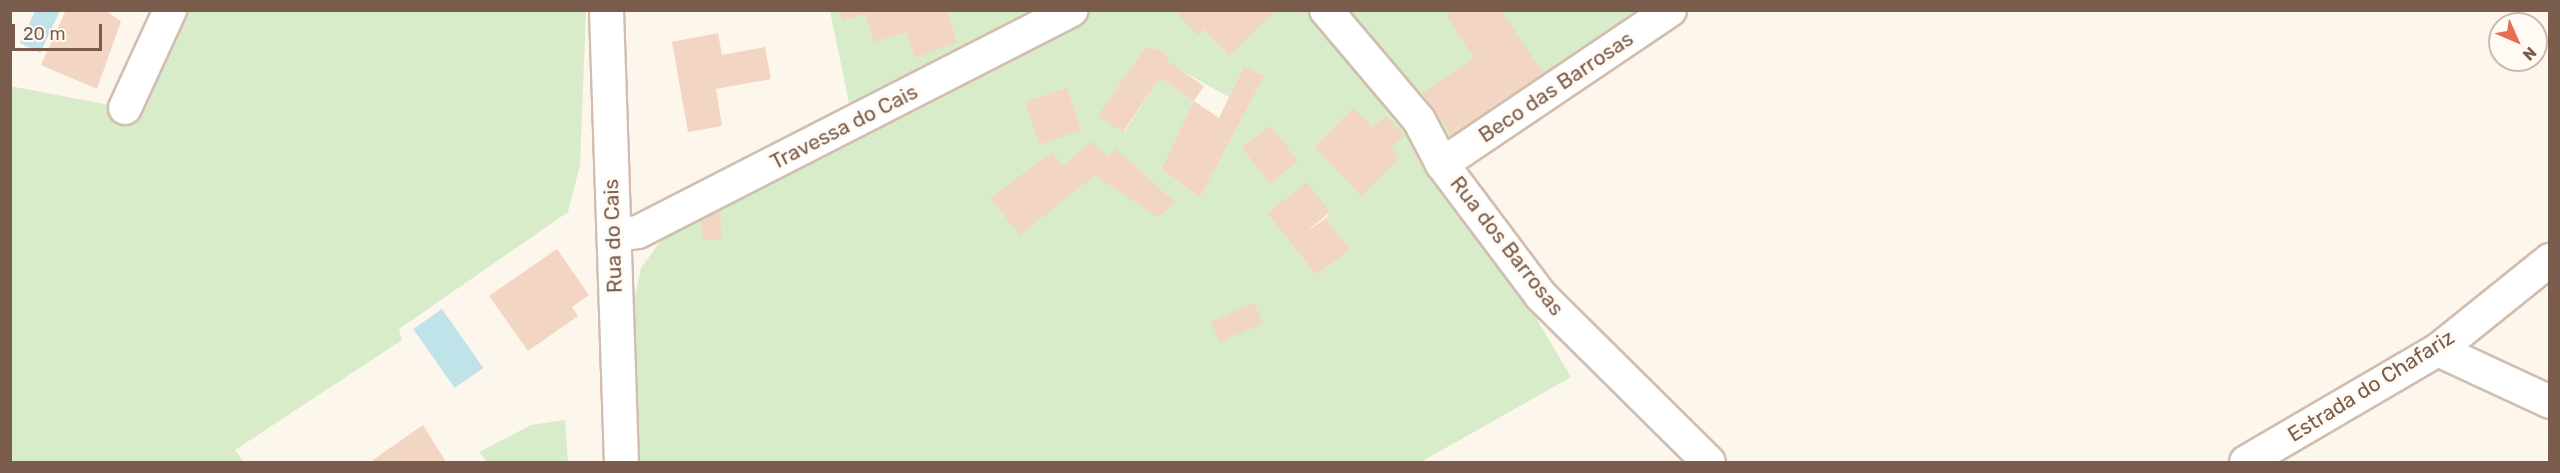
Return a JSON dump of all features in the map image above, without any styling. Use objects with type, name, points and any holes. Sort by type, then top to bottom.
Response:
[{"type":"street","points":[[125,108],[170,10]]},
{"type":"street","name":"Rua do Cais","points":[[606,10],[621,462]]},
{"type":"street","name":"Travessa do Cais","points":[[614,235],[638,232],[1072,10]]},
{"type":"street","name":"Rua dos Barrosas","points":[[1326,10],[1419,120],[1442,164],[1541,296],[1709,462]]},
{"type":"street","name":"Beco das Barrosas","points":[[1442,164],[1670,10]]},
{"type":"street","name":"Estrada do Chafariz","points":[[2246,462],[2438,350],[2550,260]]},
{"type":"street","points":[[2438,350],[2550,402]]},
{"type":"green space","points":[[170,11],[586,11],[580,165],[568,212],[399,329],[402,340],[235,450],[244,462],[11,462],[10,86],[125,108]]},
{"type":"green space","points":[[830,11],[1670,11],[1444,163],[1571,377],[1421,462],[639,462],[632,313],[641,268],[665,235],[853,122]],"holes":[[[1144,48],[1163,52],[1169,64],[1229,97],[1244,66],[1263,76],[1200,197],[1161,169],[1194,101],[1160,78],[1124,132],[1099,116]],[[1270,125],[1297,161],[1270,182],[1242,147]],[[1280,203],[1330,212],[1326,218],[1350,250],[1316,275],[1267,213]]]},
{"type":"green space","points":[[565,420],[568,462],[487,462],[479,452],[531,425]]},
{"type":"water","points":[[35,11],[60,11],[40,53],[20,43]]},
{"type":"water","points":[[442,309],[483,368],[455,388],[413,329]]},
{"type":"building","points":[[66,10],[104,10],[121,21],[97,89],[41,65]]},
{"type":"building","points":[[839,10],[947,10],[957,42],[915,58],[906,32],[874,42],[865,13],[842,21]]},
{"type":"building","points":[[1174,10],[1277,10],[1229,56],[1204,29],[1198,35]]},
{"type":"building","points":[[1453,10],[1501,10],[1545,76],[1453,138],[1422,93],[1474,58],[1446,15]]},
{"type":"building","points":[[718,33],[722,55],[765,47],[771,79],[716,89],[722,126],[688,132],[672,42]]},
{"type":"building","points":[[1145,47],[1163,51],[1170,63],[1204,86],[1194,101],[1160,78],[1123,132],[1098,116]]},
{"type":"building","points":[[1244,66],[1264,76],[1200,197],[1161,169],[1194,101],[1219,118]]},
{"type":"building","points":[[1067,88],[1081,131],[1039,144],[1025,102]]},
{"type":"building","points":[[1353,108],[1373,127],[1386,116],[1405,136],[1390,148],[1400,157],[1361,196],[1315,147]]},
{"type":"building","points":[[1270,125],[1298,161],[1270,183],[1242,147]]},
{"type":"building","points":[[1090,141],[1109,157],[1116,149],[1176,203],[1157,217],[1095,175],[1020,235],[990,198],[1052,152],[1064,166]]},
{"type":"building","points":[[1307,182],[1330,212],[1305,233],[1326,218],[1350,250],[1316,275],[1267,213]]},
{"type":"building","points":[[720,204],[721,239],[703,240],[701,215]]},
{"type":"building","points":[[557,249],[589,295],[572,307],[578,316],[528,351],[489,296]]},
{"type":"building","points":[[1254,303],[1263,323],[1220,342],[1211,322]]},
{"type":"building","points":[[423,425],[446,462],[370,462]]}]
